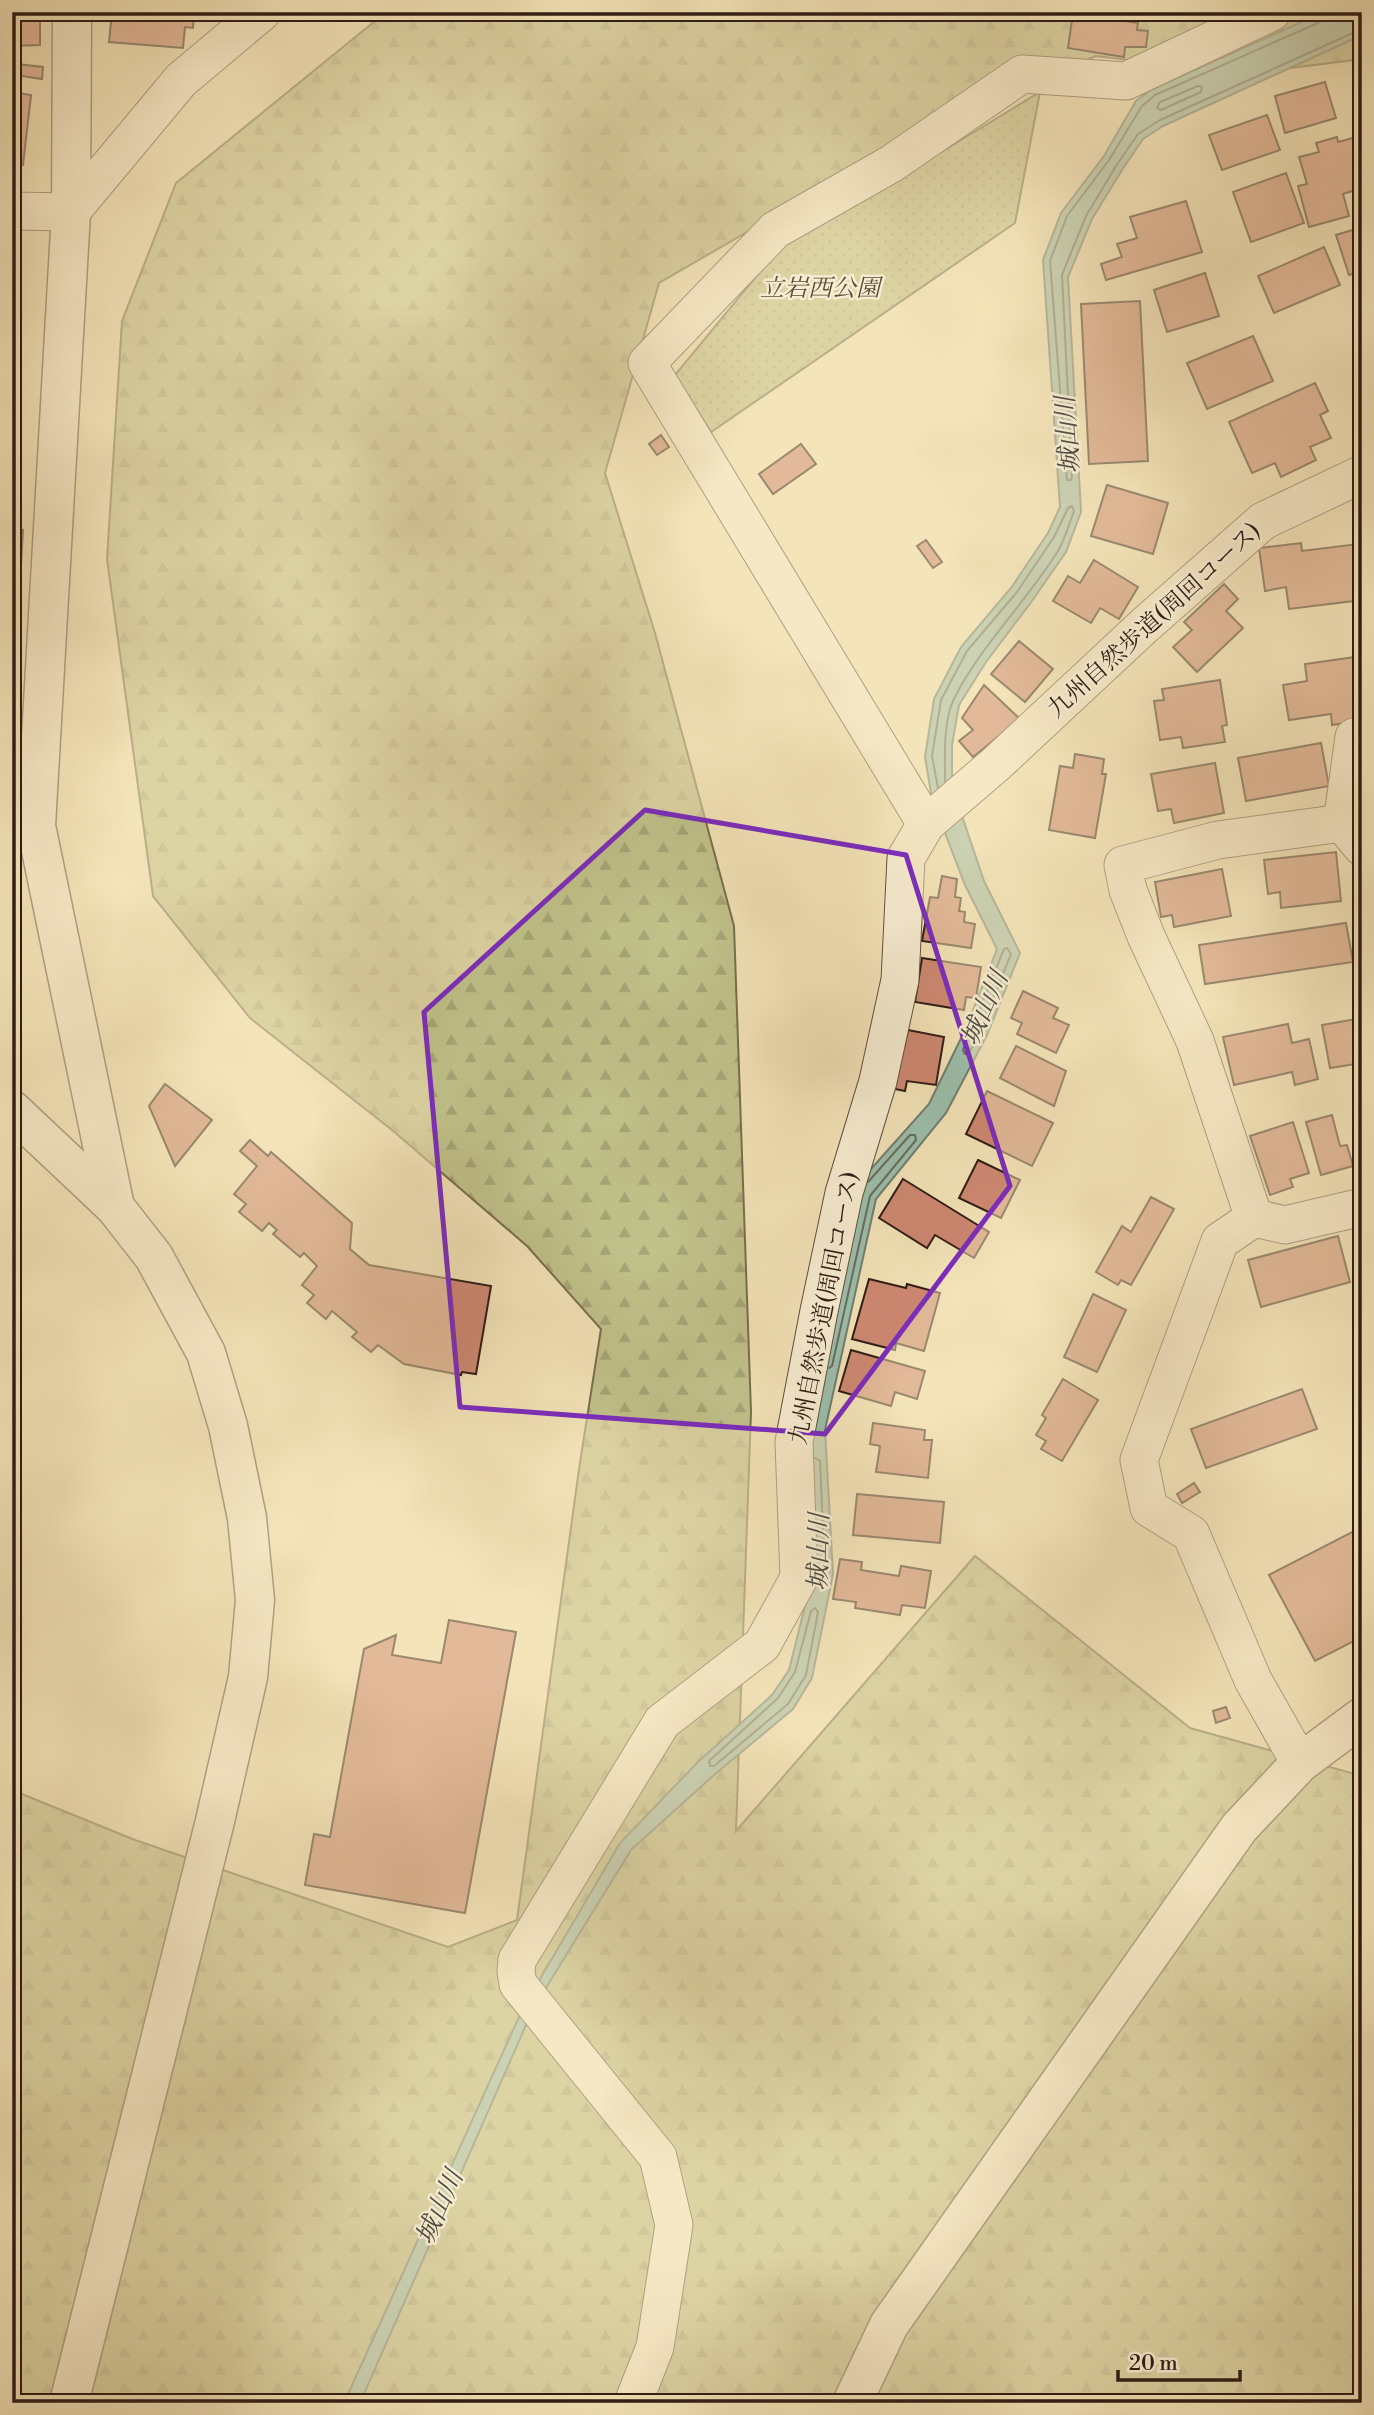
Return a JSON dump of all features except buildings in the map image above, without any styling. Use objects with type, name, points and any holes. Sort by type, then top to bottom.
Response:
[{"type":"street","points":[[72,12],[71,212],[36,826],[115,1207]]},
{"type":"street","points":[[71,212],[181,80],[262,12]]},
{"type":"street","points":[[928,823],[647,363],[775,230],[891,164],[1021,74],[1126,81],[1272,12]]},
{"type":"street","points":[[12,211],[71,212]]},
{"type":"street","name":"九州自然歩道(周回コース)","points":[[633,2403],[655,2347],[674,2225],[658,2157],[518,1984],[517,1960],[662,1721],[762,1645],[799,1578],[794,1442],[844,1193],[878,1082],[900,980],[906,858],[928,823],[1263,521],[1362,474]]},
{"type":"street","points":[[1254,1218],[1195,1041],[1146,936],[1128,890],[1123,865],[1218,841],[1352,835],[1354,737],[1362,736]]},
{"type":"street","points":[[12,1110],[115,1207],[154,1257],[206,1353],[228,1426],[247,1518],[255,1600],[248,1677],[215,1821],[69,2403]]},
{"type":"street","points":[[1300,1763],[1253,1681],[1191,1534],[1149,1508],[1139,1460],[1220,1241],[1254,1218],[1285,1225],[1362,1207]]},
{"type":"street","points":[[852,2403],[889,2325],[1239,1828],[1300,1763],[1362,1717]]},
{"type":"highlighted area","points":[[645,810],[906,855],[1010,1186],[825,1434],[460,1407],[424,1012]]},
{"type":"green space","points":[[386,12],[1362,12],[1362,59],[1242,74],[1096,56],[949,115],[659,283],[605,473],[655,633],[734,926],[751,1412],[736,1831],[975,1556],[1190,1728],[1362,1776],[1362,2403],[12,2403],[12,1790],[135,1840],[448,1947],[517,1920],[601,1329],[527,1246],[392,1130],[250,1018],[153,896],[107,559],[122,321],[176,183]]},
{"type":"green space","name":"立岩西公園","points":[[1040,92],[1015,223],[711,432],[675,375],[783,244],[870,195]]},
{"type":"water","name":"城山川","points":[[1324,12],[1362,12],[1362,35],[1163,126],[1143,139],[1092,219],[1068,277],[1081,512],[1066,552],[986,662],[959,705],[952,745],[952,786],[984,881],[1020,953],[987,1035],[946,1113],[876,1199],[825,1430],[833,1574],[812,1678],[793,1709],[631,1850],[541,1996],[534,1989],[620,1843],[698,1762],[772,1695],[789,1670],[811,1582],[804,1432],[854,1188],[929,1104],[966,1028],[997,949],[965,885],[932,799],[925,757],[934,699],[961,647],[1011,588],[1048,533],[1060,507],[1043,260],[1061,213],[1104,156],[1136,101],[1152,89]]},
{"type":"water","name":"城山川","points":[[523,2008],[530,2016],[360,2403],[344,2403]]}]
